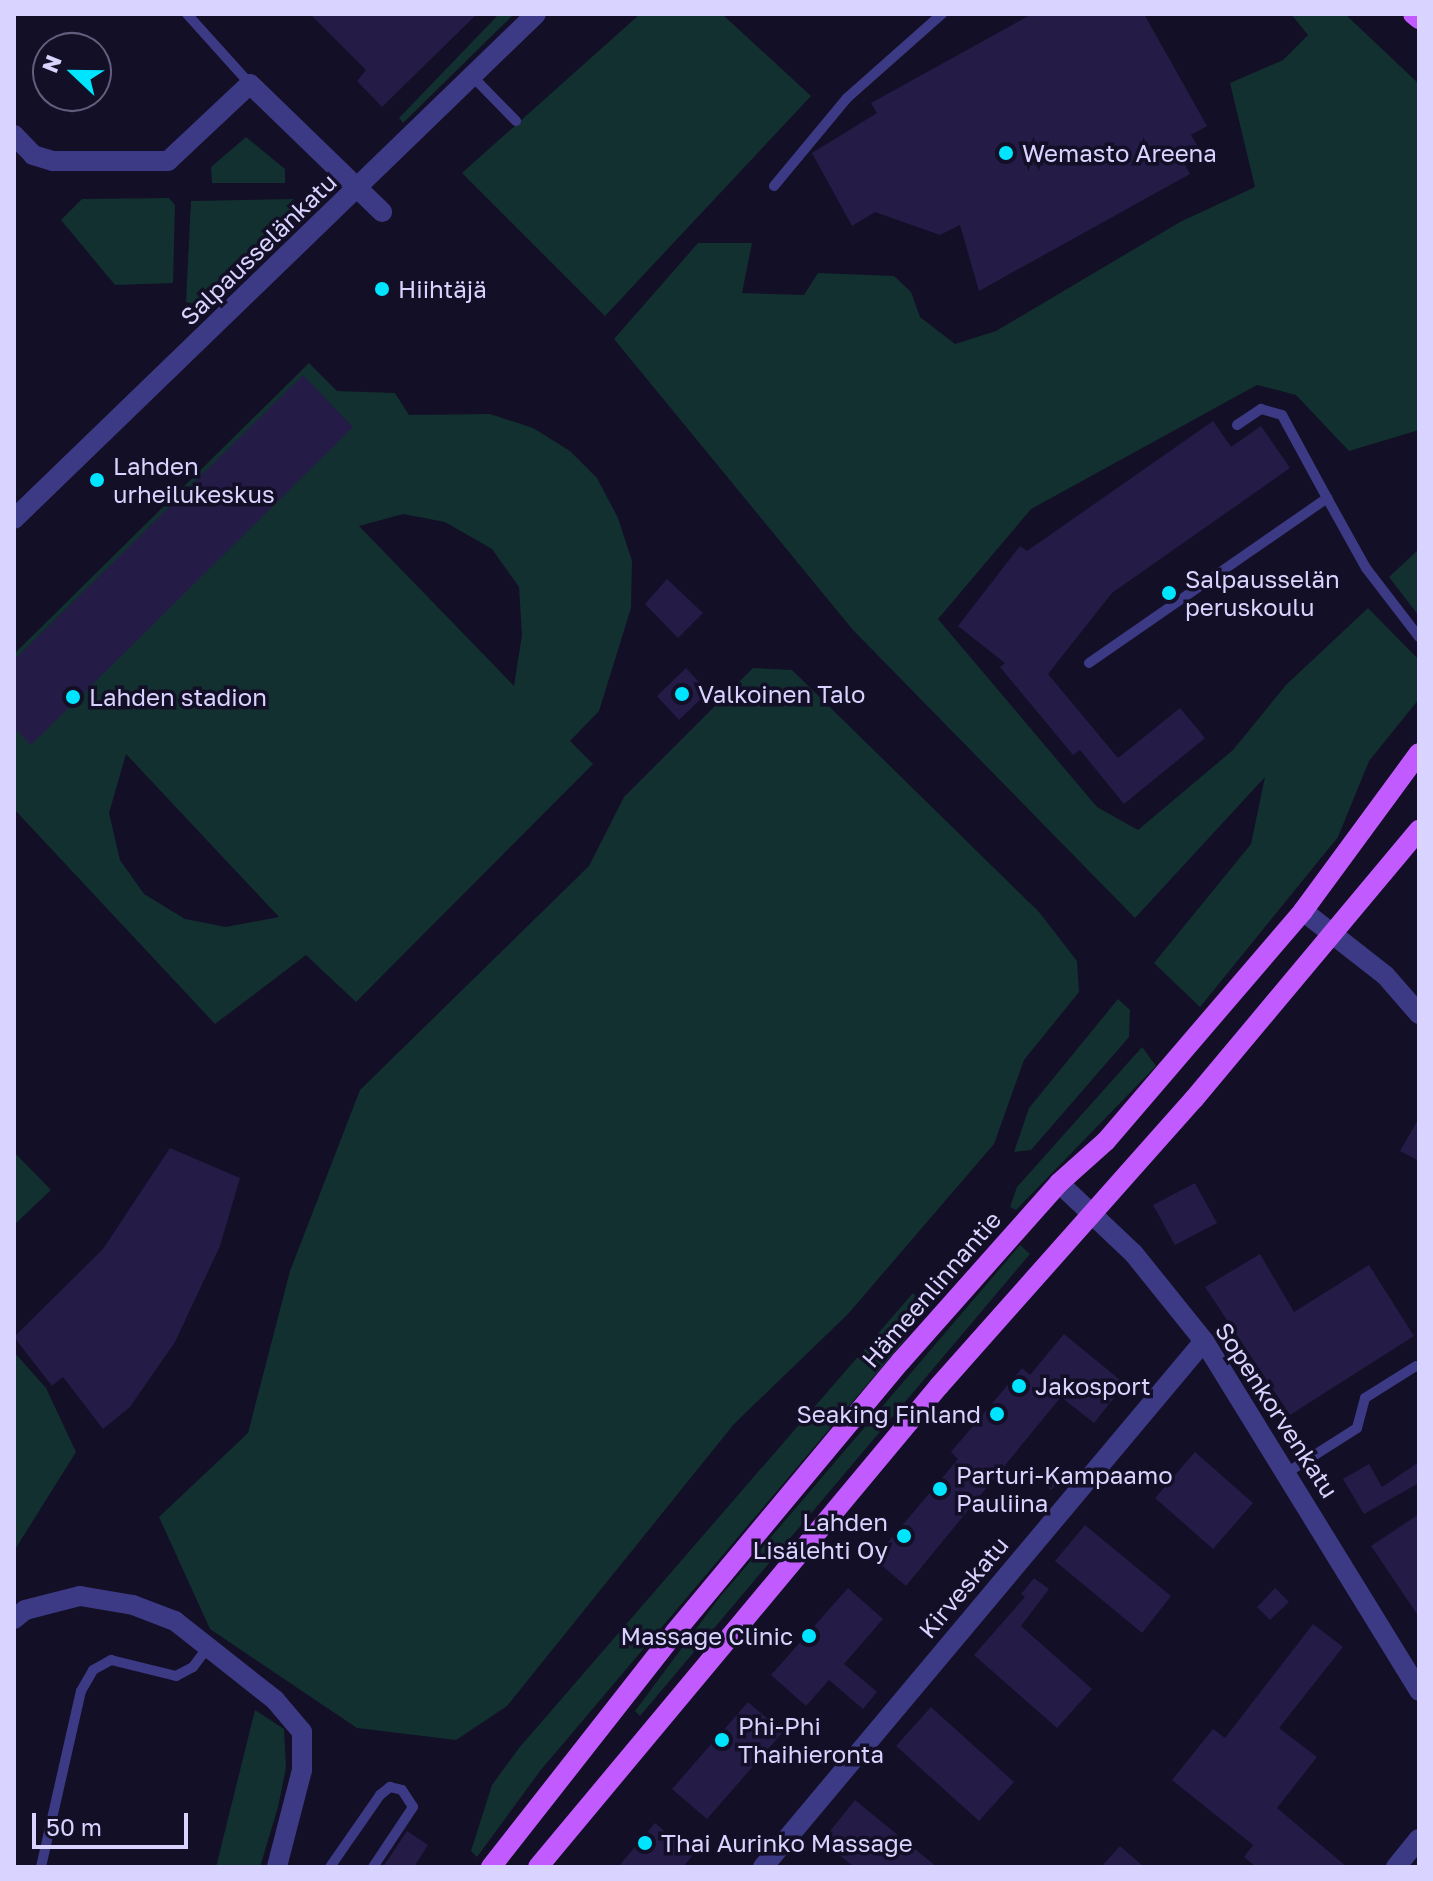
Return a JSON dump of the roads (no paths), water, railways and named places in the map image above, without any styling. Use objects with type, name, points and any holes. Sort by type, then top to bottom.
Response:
[{"type":"main road","points":[[1413,14],[1419,19]]},
{"type":"main road","name":"Hämeenlinnantie","points":[[491,1867],[675,1632],[1059,1183],[1106,1141],[1303,911],[1419,753]]},
{"type":"main road","points":[[538,1867],[939,1386],[1093,1216],[1331,939],[1419,830]]},
{"type":"street","name":"Salpausselänkatu","points":[[14,519],[536,14]]},
{"type":"street","points":[[14,135],[33,155],[53,161],[168,161],[250,84],[382,212]]},
{"type":"street","points":[[1303,911],[1331,939],[1385,975],[1419,1014]]},
{"type":"street","name":"Sopenkorvenkatu","points":[[1059,1183],[1134,1254],[1204,1341],[1288,1472],[1419,1691]]},
{"type":"street","name":"Kirveskatu","points":[[763,1867],[1204,1341]]},
{"type":"street","points":[[14,1619],[25,1610],[80,1596],[133,1605],[175,1621],[302,1732],[302,1770],[277,1867]]},
{"type":"street","points":[[1396,1867],[1419,1839]]},
{"type":"lane","points":[[187,14],[250,84]]},
{"type":"lane","points":[[774,186],[847,98],[942,14]]},
{"type":"lane","points":[[472,76],[516,121]]},
{"type":"lane","points":[[1237,425],[1261,409],[1282,415],[1366,568],[1419,637]]},
{"type":"lane","points":[[1089,663],[1327,498]]},
{"type":"lane","points":[[1288,1472],[1357,1428],[1365,1398],[1416,1366]]},
{"type":"lane","points":[[41,1867],[81,1691],[93,1670],[111,1660],[176,1676],[193,1667],[208,1647]]},
{"type":"lane","points":[[330,1867],[380,1795],[390,1787],[402,1790],[413,1807],[373,1867]]},
{"type":"place","name":"Wemasto Areena","points":[[1006,153]]},
{"type":"place","name":"Hiihtäjä","points":[[382,289]]},
{"type":"place","name":"Lahden urheilukeskus","points":[[97,480]]},
{"type":"place","name":"Salpausselän peruskoulu","points":[[1169,593]]},
{"type":"place","name":"Valkoinen Talo","points":[[682,694]]},
{"type":"place","name":"Lahden stadion","points":[[73,697]]},
{"type":"place","name":"Jakosport","points":[[1019,1386]]},
{"type":"place","name":"Seaking Finland","points":[[997,1414]]},
{"type":"place","name":"Parturi-Kampaamo Pauliina","points":[[940,1489]]},
{"type":"place","name":"Lahden Lisälehti Oy","points":[[904,1536]]},
{"type":"place","name":"Massage Clinic","points":[[809,1636]]},
{"type":"place","name":"Phi-Phi Thaihieronta","points":[[722,1740]]},
{"type":"place","name":"Thai Aurinko Massage","points":[[645,1843]]}]
